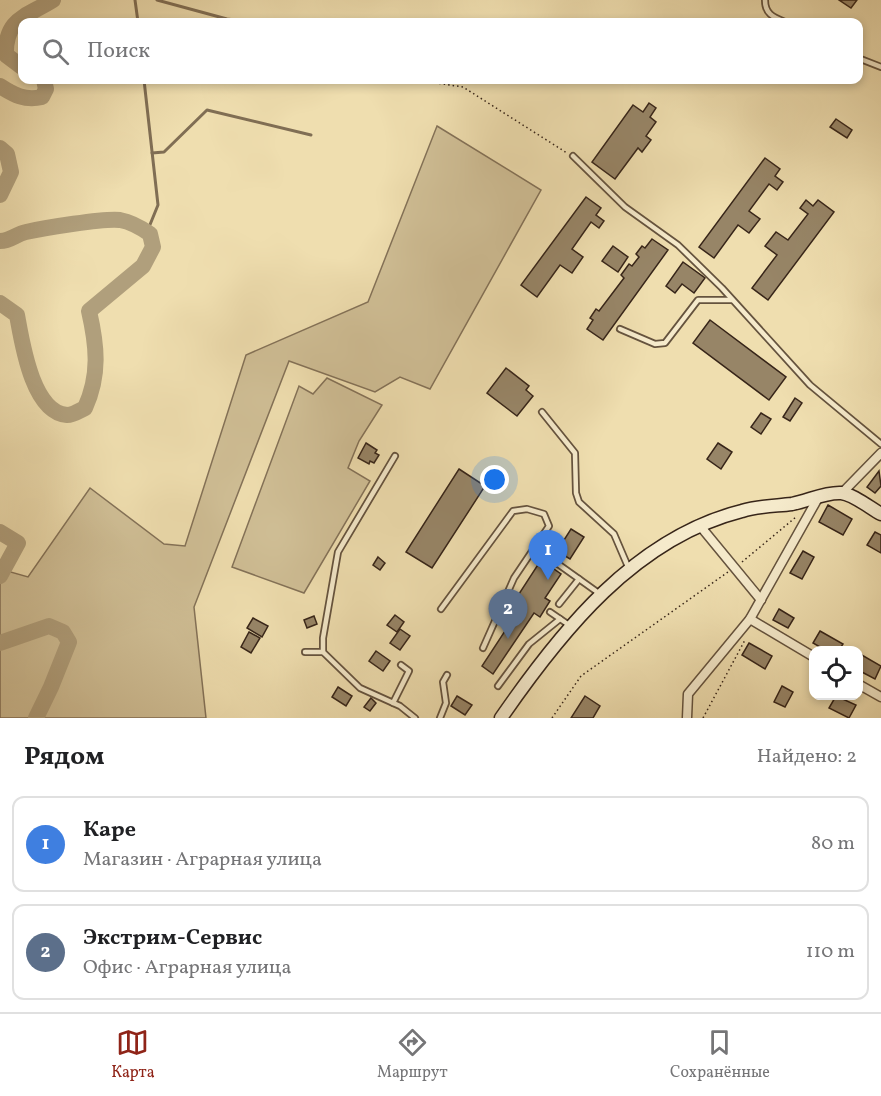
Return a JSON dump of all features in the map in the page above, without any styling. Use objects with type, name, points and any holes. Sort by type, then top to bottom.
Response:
[{"type":"street","points":[[501,718],[571,627],[600,594],[629,569],[660,548],[701,527],[740,511],[843,492],[881,453]]},
{"type":"street","points":[[843,492],[881,514]]},
{"type":"street","points":[[687,718],[688,694],[750,619],[818,498]]},
{"type":"street","points":[[701,527],[761,600]]},
{"type":"street","points":[[750,619],[809,655]]},
{"type":"street","points":[[863,687],[881,697]]},
{"type":"lane","points":[[765,0],[765,9],[777,18]]},
{"type":"lane","points":[[863,60],[881,67]]},
{"type":"lane","points":[[573,156],[625,207],[678,245],[810,385],[881,444]]},
{"type":"lane","points":[[620,329],[655,344],[665,343],[699,300],[732,300]]},
{"type":"lane","points":[[542,412],[575,453],[575,479],[579,502],[614,534],[629,569]]},
{"type":"lane","points":[[323,652],[323,638],[338,552],[395,456]]},
{"type":"lane","points":[[441,609],[513,511],[527,509],[544,514],[549,526],[537,549],[514,578],[483,648]]},
{"type":"lane","points":[[537,549],[600,594]]},
{"type":"lane","points":[[559,604],[579,579]]},
{"type":"lane","points":[[550,612],[571,627]]},
{"type":"lane","points":[[498,686],[529,644],[560,619]]},
{"type":"lane","points":[[305,652],[323,652],[360,688],[393,703],[415,718]]},
{"type":"lane","points":[[393,703],[409,672],[401,665]]},
{"type":"lane","points":[[440,718],[446,703],[443,682],[447,675]]},
{"type":"path","points":[[443,84],[463,87],[573,156]]},
{"type":"path","points":[[552,718],[580,676],[734,567],[797,516]]},
{"type":"shaded area","points":[[437,126],[541,190],[430,389],[400,377],[375,392],[289,361],[194,607],[206,718],[0,718],[0,569],[28,577],[90,488],[164,544],[185,546],[246,355],[368,302]]},
{"type":"shaded area","points":[[327,378],[382,405],[359,441],[348,468],[370,481],[304,593],[232,567],[299,386],[313,394]]},
{"type":"building","points":[[839,0],[857,0],[851,8]]},
{"type":"building","points":[[649,103],[656,108],[650,117],[656,122],[646,136],[651,140],[642,152],[638,148],[615,179],[592,162],[633,105],[643,112]]},
{"type":"building","points":[[836,119],[852,130],[847,138],[830,127]]},
{"type":"building","points":[[765,158],[780,169],[775,176],[783,182],[777,190],[769,184],[749,211],[760,219],[749,233],[738,225],[714,258],[699,247]]},
{"type":"building","points":[[586,197],[601,208],[596,215],[604,221],[599,228],[591,222],[572,249],[583,257],[572,273],[560,265],[537,297],[521,285]]},
{"type":"building","points":[[806,200],[813,206],[818,200],[834,212],[768,300],[752,288],[777,255],[765,246],[776,232],[788,240],[808,214],[800,208]]},
{"type":"building","points":[[652,239],[668,250],[603,340],[587,329],[593,320],[590,318],[596,309],[599,311],[624,278],[621,275],[629,264],[632,266],[639,257],[636,254],[642,246],[645,248]]},
{"type":"building","points":[[613,246],[628,257],[618,272],[602,261]]},
{"type":"building","points":[[683,262],[705,278],[694,293],[682,284],[675,293],[666,286]]},
{"type":"building","points":[[710,320],[786,377],[769,400],[693,343]]},
{"type":"building","points":[[506,368],[529,386],[526,390],[533,396],[517,416],[487,393]]},
{"type":"building","points":[[795,398],[802,403],[790,421],[783,417]]},
{"type":"building","points":[[761,413],[771,419],[761,434],[751,427]]},
{"type":"building","points":[[366,443],[377,450],[375,453],[379,455],[374,463],[370,461],[369,464],[358,458]]},
{"type":"building","points":[[718,443],[732,452],[721,469],[707,459]]},
{"type":"building","points":[[459,469],[485,486],[432,568],[406,552]]},
{"type":"building","points":[[879,471],[881,486],[875,493],[867,487]]},
{"type":"building","points":[[828,505],[852,519],[843,535],[819,522]]},
{"type":"building","points":[[571,529],[584,537],[570,559],[557,551]]},
{"type":"building","points":[[875,532],[881,535],[881,553],[867,545]]},
{"type":"building","points":[[803,551],[814,557],[802,579],[790,573]]},
{"type":"building","points":[[378,557],[385,563],[380,570],[373,565]]},
{"type":"building","points":[[541,560],[561,574],[545,598],[550,601],[540,617],[534,613],[493,674],[482,666],[522,605],[515,600]]},
{"type":"building","points":[[779,609],[794,618],[788,628],[773,620]]},
{"type":"building","points":[[395,615],[404,622],[397,632],[387,625]]},
{"type":"building","points":[[314,616],[317,624],[307,628],[304,620]]},
{"type":"building","points":[[253,618],[268,626],[262,637],[247,628]]},
{"type":"building","points":[[400,629],[410,636],[400,650],[390,643]]},
{"type":"building","points":[[820,631],[843,644],[842,646],[818,646],[813,643]]},
{"type":"building","points":[[249,632],[260,638],[251,653],[241,647]]},
{"type":"building","points":[[749,643],[772,656],[765,669],[742,655]]},
{"type":"building","points":[[376,651],[390,661],[383,671],[369,661]]},
{"type":"building","points":[[863,656],[881,666],[875,679],[863,673]]},
{"type":"building","points":[[782,686],[793,692],[785,707],[774,702]]},
{"type":"building","points":[[338,687],[352,696],[346,706],[332,697]]},
{"type":"building","points":[[457,696],[472,705],[465,715],[451,706]]},
{"type":"building","points":[[585,696],[600,706],[593,718],[571,718]]},
{"type":"building","points":[[371,698],[376,703],[370,711],[364,707]]},
{"type":"building","points":[[834,700],[845,700],[856,705],[849,718],[829,708]]},
{"type":"waterway","points":[[22,18],[53,0]]},
{"type":"waterway","points":[[135,0],[137,18]]},
{"type":"waterway","points":[[157,0],[223,18]]},
{"type":"waterway","points":[[18,21],[9,33],[6,55],[18,64]]},
{"type":"waterway","points":[[0,86],[20,96],[36,98],[42,97],[46,89],[45,84]]},
{"type":"waterway","points":[[144,84],[158,205],[147,232]]},
{"type":"waterway","points":[[152,153],[164,152],[207,110],[311,135]]},
{"type":"waterway","points":[[0,148],[7,154],[11,172],[0,195]]},
{"type":"waterway","points":[[0,241],[46,228],[120,220],[135,225],[150,234],[153,247],[143,266],[89,311],[94,336],[95,372],[85,408],[74,414],[67,415],[55,411],[45,402],[31,374],[17,315],[0,303]]},
{"type":"waterway","points":[[0,532],[18,543],[0,576]]},
{"type":"waterway","points":[[0,643],[49,626],[63,632],[69,642],[36,718]]},
{"type":"place","name":"Каре","points":[[548,580]]},
{"type":"place","name":"Экстрим-Сервис","points":[[508,639]]}]
